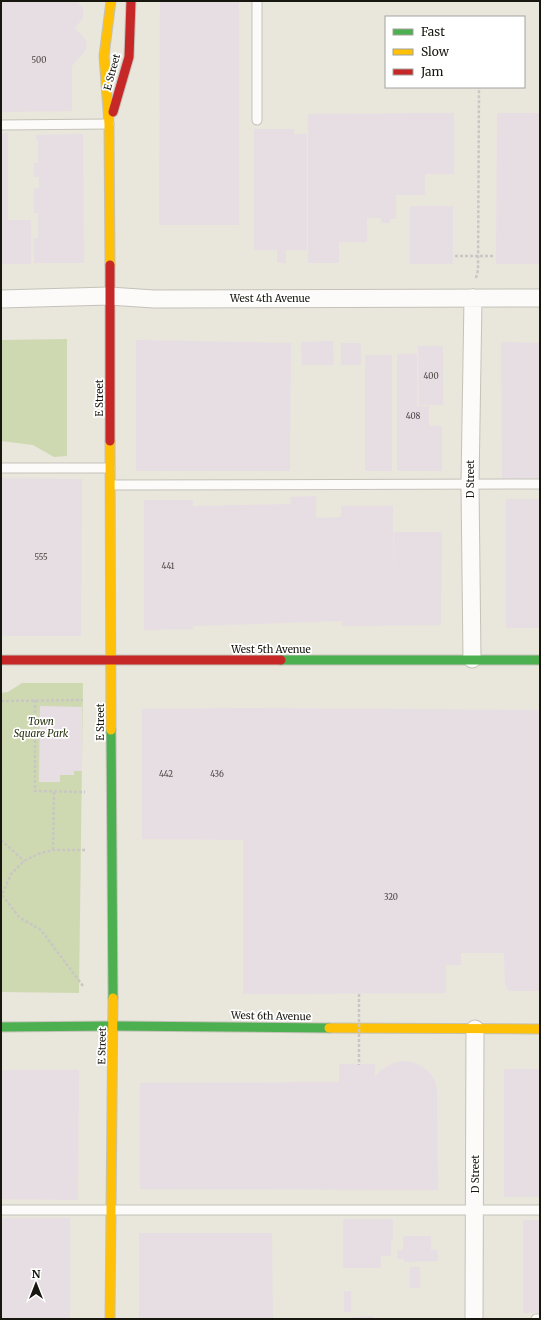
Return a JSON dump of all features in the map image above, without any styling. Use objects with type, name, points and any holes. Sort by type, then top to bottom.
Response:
[{"type":"street","name":"E Street","points":[[110,1319],[113,1026],[110,264],[109,124],[104,56],[111,1]]},
{"type":"street","name":"E Street","points":[[109,124],[129,57],[131,1]]},
{"type":"street","name":"West 4th Avenue","points":[[1,299],[109,296],[154,298],[540,298]]},
{"type":"street","name":"D Street","points":[[472,659],[470,484],[473,298]]},
{"type":"street","name":"West 5th Avenue","points":[[1,660],[540,660]]},
{"type":"street","name":"West 6th Avenue","points":[[1,1026],[540,1029]]},
{"type":"street","name":"D Street","points":[[474,1319],[475,1029]]},
{"type":"lane","points":[[256,120],[257,1]]},
{"type":"lane","points":[[1,125],[109,124]]},
{"type":"lane","points":[[1,468],[110,468]]},
{"type":"lane","points":[[111,485],[540,484]]},
{"type":"lane","points":[[1,1210],[540,1210]]},
{"type":"path","points":[[473,298],[478,270],[479,88]]},
{"type":"path","points":[[455,256],[494,256]]},
{"type":"path","points":[[35,700],[35,791],[86,792]]},
{"type":"path","points":[[1,701],[83,700]]},
{"type":"path","points":[[1,769],[1,774]]},
{"type":"path","points":[[53,850],[54,792]]},
{"type":"path","points":[[1,840],[24,861]]},
{"type":"path","points":[[83,986],[41,930],[19,917],[1,896],[12,874],[24,861],[38,854],[53,850],[85,850]]},
{"type":"path","points":[[358,994],[358,1065]]},
{"type":"green space","points":[[67,339],[67,456],[54,457],[33,445],[1,441],[1,340]]},
{"type":"green space","name":"Town Square Park","points":[[22,683],[83,683],[79,993],[1,992],[1,693],[8,692]]},
{"type":"building","points":[[1,1],[77,1],[83,8],[83,18],[75,28],[86,40],[87,46],[86,50],[72,66],[72,111],[1,112]]},
{"type":"building","points":[[160,1],[239,1],[239,225],[159,225]]},
{"type":"building","points":[[454,113],[454,174],[425,174],[425,195],[396,195],[396,219],[390,219],[390,223],[381,223],[381,218],[367,218],[367,242],[339,242],[339,263],[308,263],[308,114]]},
{"type":"building","points":[[497,113],[540,113],[540,264],[496,264]]},
{"type":"building","points":[[254,129],[294,129],[294,134],[307,134],[307,250],[286,250],[286,263],[277,263],[277,250],[254,250]]},
{"type":"building","points":[[1,133],[8,133],[8,220],[31,220],[31,264],[1,264]]},
{"type":"building","points":[[83,134],[84,263],[34,263],[34,238],[38,238],[38,213],[34,213],[34,188],[39,188],[39,177],[34,177],[34,163],[38,163],[38,140],[36,140],[36,135]]},
{"type":"building","points":[[410,206],[453,206],[453,264],[410,264]]},
{"type":"building","points":[[136,340],[291,343],[290,471],[136,471]]},
{"type":"building","points":[[333,341],[334,365],[302,365],[301,342]]},
{"type":"building","points":[[501,342],[540,343],[540,478],[502,479]]},
{"type":"building","points":[[341,343],[361,343],[361,365],[341,365]]},
{"type":"building","points":[[418,346],[443,346],[443,405],[419,405]]},
{"type":"building","points":[[397,354],[417,354],[417,406],[429,406],[429,426],[442,426],[442,471],[397,471]]},
{"type":"building","points":[[365,355],[392,355],[392,471],[365,471]]},
{"type":"building","points":[[1,478],[82,479],[81,636],[1,636]]},
{"type":"building","points":[[316,496],[316,518],[341,517],[341,506],[393,506],[393,574],[394,532],[442,532],[441,625],[342,626],[342,621],[193,626],[193,629],[144,630],[144,500],[193,500],[193,506],[291,504],[290,497]]},
{"type":"building","points":[[506,499],[540,499],[540,628],[506,628]]},
{"type":"building","points":[[40,706],[82,707],[82,771],[74,771],[74,775],[60,775],[60,782],[39,782]]},
{"type":"building","points":[[242,708],[540,710],[540,991],[509,991],[505,985],[504,953],[461,953],[461,965],[446,965],[446,993],[243,994],[243,840],[142,839],[142,709]]},
{"type":"building","points":[[405,1061],[415,1063],[423,1067],[430,1073],[435,1081],[437,1089],[438,1190],[140,1189],[140,1083],[339,1082],[339,1064],[375,1064],[375,1078],[380,1071],[387,1066],[396,1062]]},
{"type":"building","points":[[504,1069],[540,1069],[540,1197],[504,1197]]},
{"type":"building","points":[[1,1070],[79,1070],[78,1200],[1,1199]]},
{"type":"building","points":[[1,1218],[70,1218],[70,1319],[1,1319]]},
{"type":"building","points":[[343,1219],[393,1219],[391,1256],[381,1256],[381,1268],[343,1268]]},
{"type":"building","points":[[523,1220],[540,1220],[540,1313],[523,1313]]},
{"type":"building","points":[[139,1233],[272,1233],[273,1319],[139,1319]]},
{"type":"building","points":[[403,1236],[431,1236],[431,1250],[437,1250],[438,1261],[404,1262],[404,1259],[397,1259],[397,1250],[403,1250]]},
{"type":"building","points":[[410,1267],[420,1267],[420,1288],[410,1288]]},
{"type":"building","points":[[344,1291],[351,1291],[351,1312],[344,1312]]},
{"type":"building","points":[[373,1316],[373,1319],[353,1319],[353,1317]]},
{"type":"traffic: fast","points":[[281,660],[540,660]]},
{"type":"traffic: fast","points":[[111,730],[113,998]]},
{"type":"traffic: fast","points":[[1,1027],[113,1026],[329,1028]]},
{"type":"traffic: slow","points":[[110,265],[109,124],[104,56],[111,1]]},
{"type":"traffic: slow","points":[[110,441],[111,730]]},
{"type":"traffic: slow","points":[[110,1319],[113,998]]},
{"type":"traffic: slow","points":[[329,1028],[540,1029]]},
{"type":"traffic: jam","points":[[113,112],[129,57],[131,1]]},
{"type":"traffic: jam","points":[[110,265],[110,441]]},
{"type":"traffic: jam","points":[[1,660],[281,660]]}]
